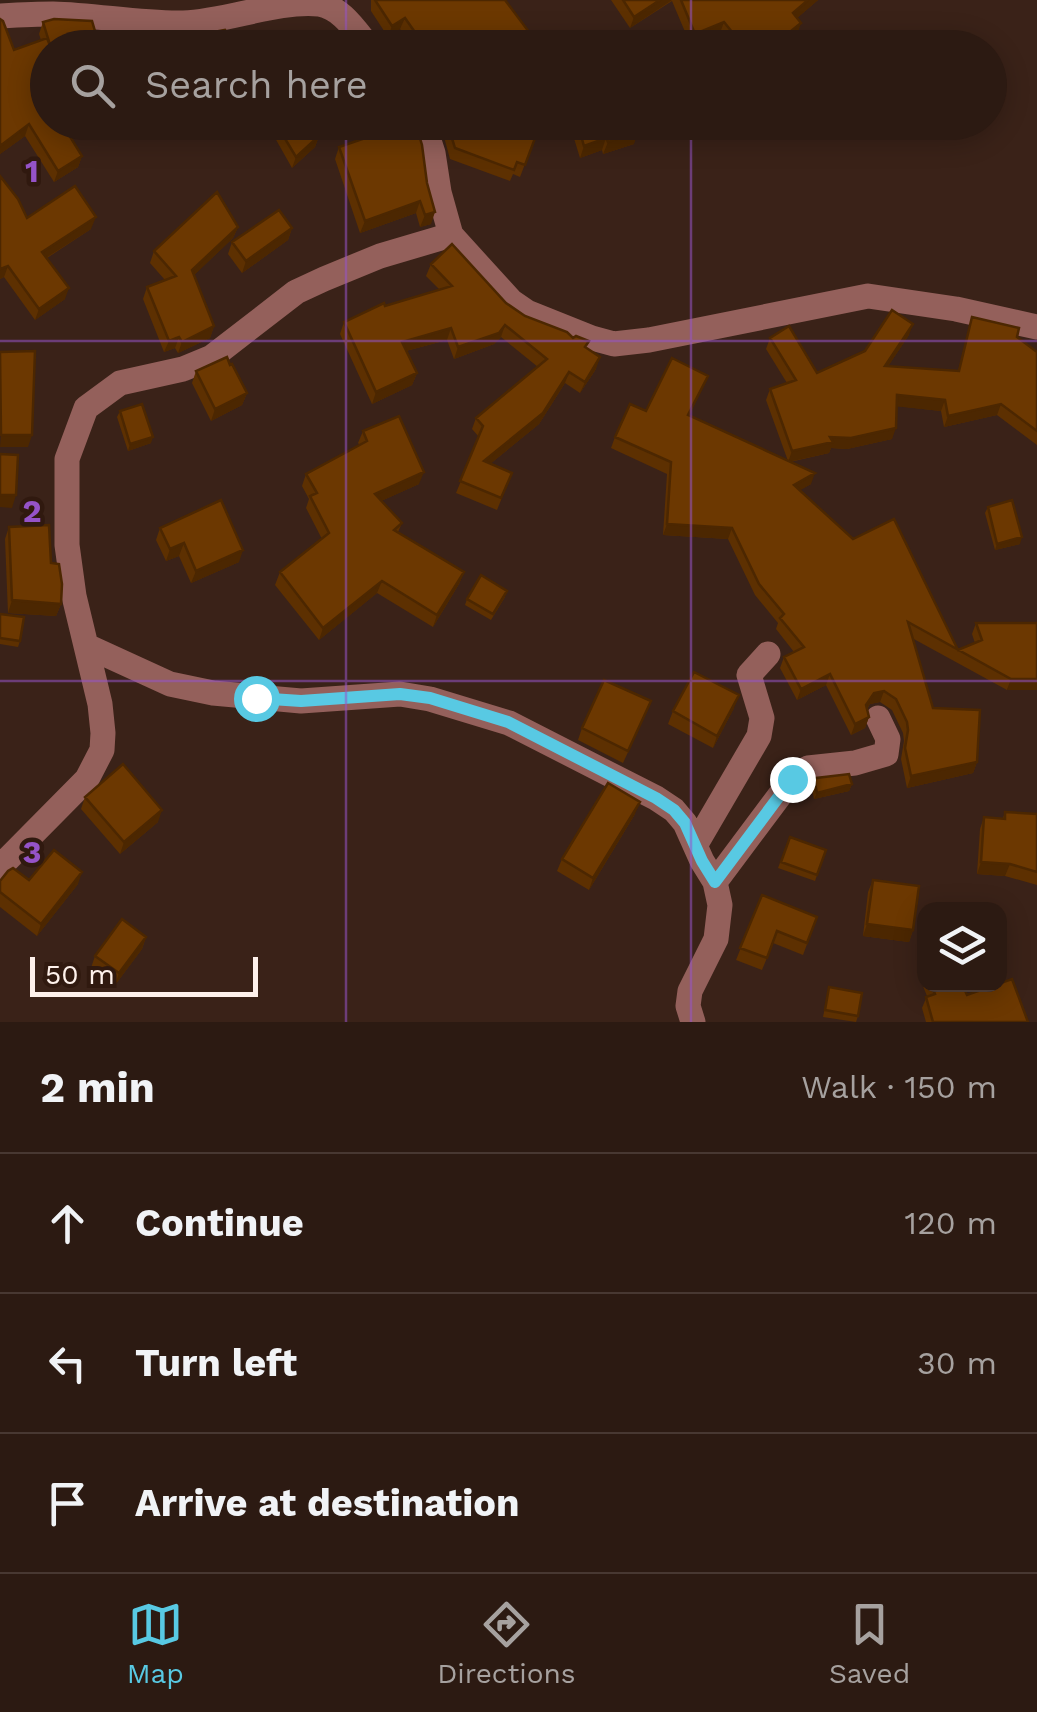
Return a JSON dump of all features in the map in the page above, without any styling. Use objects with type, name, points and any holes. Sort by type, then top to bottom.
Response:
[{"type":"street","points":[[0,16],[54,14],[184,24],[302,2],[334,9],[355,30]]},
{"type":"street","points":[[429,140],[451,235],[511,301],[571,332],[614,344],[648,340],[868,296],[956,309],[1037,327]]},
{"type":"street","points":[[0,867],[87,779],[102,750],[100,704],[74,596],[67,545],[67,459],[86,408],[120,383],[183,369],[212,357],[296,292],[380,256],[451,235]]},
{"type":"street","points":[[86,646],[170,684],[213,693],[301,701],[400,694],[430,698],[508,722],[656,798],[685,823],[715,882],[720,905],[716,940],[690,991],[688,1006],[693,1022]]},
{"type":"street","points":[[696,844],[759,736],[762,718],[749,675],[768,654]]},
{"type":"street","points":[[715,882],[792,779],[808,768],[855,763],[886,754],[888,739],[878,718]]},
{"type":"building","points":[[375,0],[505,0],[528,30],[413,30],[405,18],[392,26]]},
{"type":"building","points":[[623,0],[660,0],[634,17]]},
{"type":"building","points":[[681,0],[808,0],[793,13],[801,23],[792,30],[730,30],[724,22],[693,30]]},
{"type":"building","points":[[0,19],[14,50],[30,44],[30,126],[0,146]]},
{"type":"building","points":[[92,21],[95,30],[45,30],[43,22]]},
{"type":"building","points":[[39,140],[72,140],[82,156],[58,171]]},
{"type":"building","points":[[286,140],[315,140],[296,157]]},
{"type":"building","points":[[360,140],[420,140],[435,212],[425,215],[420,201],[365,221],[339,147]]},
{"type":"building","points":[[453,140],[534,140],[525,165],[517,162],[514,170],[455,148]]},
{"type":"building","points":[[0,176],[27,218],[75,186],[96,217],[42,252],[69,288],[39,309],[8,266],[0,269]]},
{"type":"building","points":[[217,192],[238,227],[192,270],[214,326],[182,342],[179,337],[169,341],[147,287],[176,276],[154,251]]},
{"type":"building","points":[[279,210],[292,228],[246,261],[232,242]]},
{"type":"building","points":[[452,244],[506,303],[573,338],[589,341],[585,347],[600,357],[585,382],[569,372],[543,413],[484,461],[512,473],[501,498],[460,481],[483,426],[476,418],[547,359],[505,325],[499,333],[458,347],[451,328],[402,342],[417,373],[376,392],[344,322],[384,303],[385,306],[452,286],[431,264]]},
{"type":"building","points":[[892,310],[913,324],[885,366],[959,371],[972,317],[1019,328],[1017,337],[1037,352],[1037,431],[1001,404],[948,416],[945,400],[897,395],[896,428],[851,438],[830,437],[833,442],[792,451],[770,389],[796,380],[770,338],[789,326],[817,373],[865,351]]},
{"type":"building","points":[[35,351],[32,435],[1,435],[0,352]]},
{"type":"building","points":[[227,357],[247,393],[215,409],[196,371]]},
{"type":"building","points":[[672,358],[708,376],[688,415],[815,473],[794,485],[853,539],[894,519],[958,650],[908,622],[933,708],[980,710],[977,762],[911,776],[905,748],[907,722],[896,699],[884,691],[874,693],[866,705],[869,717],[855,724],[830,674],[801,689],[784,657],[804,647],[759,584],[732,528],[667,524],[671,462],[615,437],[630,404],[646,411]]},
{"type":"building","points":[[142,404],[153,437],[130,444],[120,411]]},
{"type":"building","points":[[399,416],[424,472],[375,494],[402,523],[394,530],[464,572],[437,615],[382,581],[323,628],[280,572],[329,533],[310,496],[317,493],[306,474],[367,441],[363,431]]},
{"type":"building","points":[[0,454],[18,455],[16,495],[0,495]]},
{"type":"building","points":[[221,500],[243,550],[196,571],[184,543],[170,549],[160,528]]},
{"type":"building","points":[[1012,500],[1022,537],[997,544],[988,507]]},
{"type":"building","points":[[49,525],[51,563],[59,564],[61,604],[12,600],[9,527]]},
{"type":"building","points":[[481,575],[507,591],[493,614],[467,599]]},
{"type":"building","points":[[0,614],[24,617],[20,641],[0,638]]},
{"type":"building","points":[[976,623],[1037,623],[1037,679],[1011,679],[958,650],[982,640]]},
{"type":"building","points":[[694,672],[739,695],[717,736],[673,711]]},
{"type":"building","points":[[604,680],[651,701],[628,751],[582,728]]},
{"type":"building","points":[[123,764],[162,810],[124,842],[85,797]]},
{"type":"building","points":[[849,774],[852,784],[817,793],[814,779]]},
{"type":"building","points":[[608,783],[640,802],[593,878],[562,859]]},
{"type":"building","points":[[1005,812],[1037,814],[1037,872],[1010,864],[981,862],[984,817],[1005,819]]},
{"type":"building","points":[[790,837],[826,850],[817,875],[781,862]]},
{"type":"building","points":[[54,850],[82,872],[41,924],[0,892],[0,881],[13,868],[29,880]]},
{"type":"building","points":[[873,880],[919,886],[913,930],[867,924]]},
{"type":"building","points":[[762,895],[817,917],[807,943],[777,931],[767,958],[740,948]]},
{"type":"building","points":[[122,919],[146,937],[119,973],[95,956]]},
{"type":"building","points":[[1012,979],[1028,1022],[933,1022],[926,997],[934,992],[1007,992],[1007,981]]},
{"type":"building","points":[[829,987],[862,993],[858,1016],[825,1010]]},
{"type":"route","points":[[256,698],[301,701],[400,694],[430,698],[508,722],[674,810],[685,823],[715,882],[792,779]]}]
